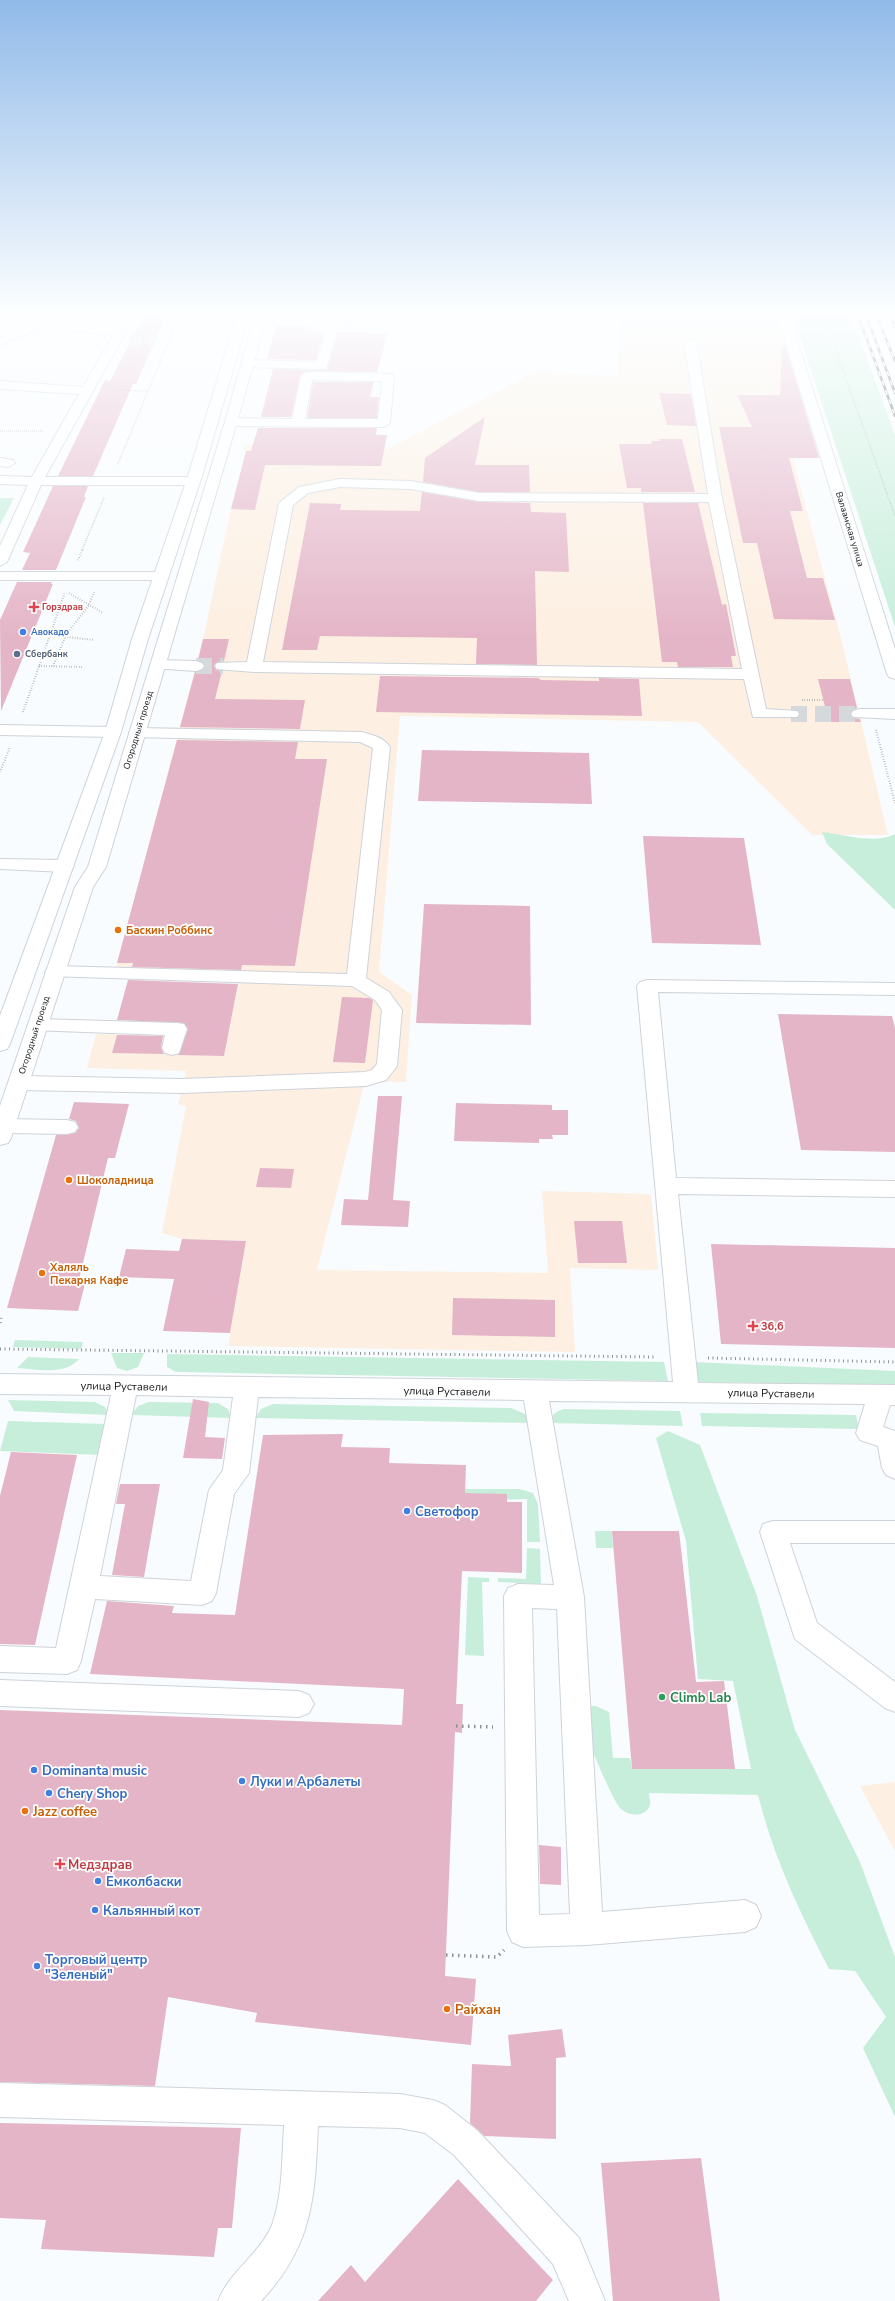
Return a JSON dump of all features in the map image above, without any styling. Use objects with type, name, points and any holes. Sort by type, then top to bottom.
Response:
[{"type":"main road","points":[[0,562],[36,481],[69,422]]},
{"type":"main road","points":[[0,1044],[4,1023],[65,866],[113,732],[140,639],[162,576],[211,422]]},
{"type":"main road","name":"Огородный проезд","points":[[2,1132],[84,887],[97,867],[231,422]]},
{"type":"main road","points":[[256,422],[384,422]]},
{"type":"main road","points":[[703,422],[715,498],[759,714],[791,714]]},
{"type":"main road","name":"Валаамская улица","points":[[817,422],[895,674]]},
{"type":"main road","points":[[0,480],[193,481]]},
{"type":"main road","points":[[254,667],[286,503],[304,490],[340,482],[411,485],[478,497],[715,498]]},
{"type":"main road","points":[[0,576],[162,576]]},
{"type":"main road","points":[[158,665],[196,666]]},
{"type":"main road","points":[[223,666],[750,674]]},
{"type":"main road","points":[[865,714],[895,714]]},
{"type":"main road","points":[[8,731],[113,732]]},
{"type":"main road","points":[[137,733],[361,737],[377,742],[382,747],[356,980]]},
{"type":"main road","points":[[0,864],[65,866]]},
{"type":"main road","points":[[56,969],[285,972]]},
{"type":"main road","points":[[18,1083],[182,1086],[374,1077],[384,1071],[387,1066],[392,1010],[390,1004],[382,995],[356,980],[56,969]]},
{"type":"main road","points":[[686,1392],[647,986],[895,989]]},
{"type":"main road","points":[[38,1025],[177,1029],[172,1048]]},
{"type":"main road","points":[[2,1132],[67,1127]]},
{"type":"main road","points":[[666,1186],[895,1189]]},
{"type":"main road","name":"улица Руставели","points":[[0,1384],[535,1392],[686,1392],[888,1395]]},
{"type":"main road","points":[[0,1659],[67,1661],[126,1386]]},
{"type":"main road","points":[[84,1587],[202,1593],[222,1490],[236,1473],[247,1388]]},
{"type":"main road","points":[[535,1392],[570,1596],[587,1929]]},
{"type":"main road","points":[[888,1395],[869,1433],[889,1439],[895,1468]]},
{"type":"main road","points":[[895,1532],[773,1532],[805,1630],[895,1699]]},
{"type":"main road","points":[[570,1596],[518,1596],[523,1931],[587,1929],[745,1916]]},
{"type":"main road","points":[[0,1693],[299,1704]]},
{"type":"main road","points":[[0,2100],[400,2111],[433,2117],[466,2142],[566,2251],[587,2301]]},
{"type":"main road","points":[[236,2301],[259,2277],[288,2232],[298,2186],[302,2108]]},
{"type":"path","points":[[71,576],[135,422]]},
{"type":"path","points":[[861,422],[895,516]]},
{"type":"path","points":[[0,431],[64,431]]},
{"type":"path","points":[[53,666],[66,635],[89,605],[99,576]]},
{"type":"path","points":[[0,772],[8,731],[39,666],[66,591],[103,613]]},
{"type":"path","points":[[50,635],[66,635],[94,640]]},
{"type":"path","points":[[39,666],[84,667]]},
{"type":"path","points":[[865,714],[895,803]]},
{"type":"path","points":[[0,1323],[1,1318]]},
{"type":"path","points":[[0,1348],[895,1362]]},
{"type":"path","points":[[456,1726],[520,1728]]},
{"type":"path","points":[[446,1956],[497,1957],[523,1931]]},
{"type":"shaded area","points":[[438,422],[809,422],[820,458],[793,459],[842,642],[888,835],[812,835],[698,722],[400,716],[379,972],[412,995],[406,1082],[365,1081],[317,1270],[548,1273],[542,1191],[651,1194],[658,1270],[570,1268],[575,1352],[228,1346],[246,1241],[182,1239],[162,1233],[186,1106],[178,1105],[186,1071],[87,1068],[96,1034],[163,1036],[159,1054],[224,1056],[239,981],[115,971],[203,639],[231,509],[246,452],[244,451],[245,445],[388,449]]},
{"type":"shaded area","points":[[895,1782],[895,1851],[860,1786]]},
{"type":"green space","points":[[828,422],[890,422],[895,435],[895,627]]},
{"type":"green space","points":[[0,498],[14,498],[0,525]]},
{"type":"green space","points":[[822,832],[869,839],[878,839],[895,834],[895,910],[827,844]]},
{"type":"green space","points":[[15,1340],[83,1342],[81,1349],[13,1347]]},
{"type":"green space","points":[[111,1353],[144,1353],[138,1367],[127,1371],[117,1368]]},
{"type":"green space","points":[[167,1354],[664,1362],[668,1381],[176,1372],[167,1367]]},
{"type":"green space","points":[[28,1357],[79,1359],[66,1368],[58,1370],[17,1368]]},
{"type":"green space","points":[[694,1362],[895,1371],[895,1385],[696,1382]]},
{"type":"green space","points":[[8,1400],[95,1402],[105,1407],[109,1415],[14,1411]]},
{"type":"green space","points":[[149,1402],[218,1403],[228,1409],[232,1418],[131,1415],[138,1406]]},
{"type":"green space","points":[[273,1404],[511,1408],[525,1414],[529,1423],[255,1418],[261,1409]]},
{"type":"green space","points":[[565,1409],[680,1411],[683,1426],[551,1423],[552,1417],[555,1413]]},
{"type":"green space","points":[[700,1413],[856,1415],[859,1429],[702,1426]]},
{"type":"green space","points":[[8,1421],[108,1424],[102,1455],[0,1451]]},
{"type":"green space","points":[[668,1431],[700,1445],[757,1596],[795,1730],[860,1862],[895,1957],[895,2117],[863,2048],[886,2017],[855,1971],[829,1969],[808,1927],[779,1862],[758,1795],[649,1793],[650,1804],[645,1812],[641,1814],[628,1813],[621,1809],[617,1804],[600,1769],[581,1723],[588,1706],[596,1706],[609,1712],[613,1758],[630,1758],[632,1769],[751,1769],[733,1681],[698,1679],[686,1541],[656,1438]]},
{"type":"green space","points":[[465,1489],[519,1489],[533,1493],[538,1504],[540,1542],[527,1542],[527,1499],[464,1501]]},
{"type":"green space","points":[[595,1531],[612,1531],[613,1548],[596,1548]]},
{"type":"green space","points":[[527,1548],[540,1549],[541,1584],[498,1582],[498,1578],[526,1579]]},
{"type":"green space","points":[[468,1577],[489,1578],[489,1582],[482,1582],[484,1656],[465,1655]]},
{"type":"building","points":[[84,422],[116,422],[93,476],[58,476]]},
{"type":"building","points":[[477,422],[484,422],[475,465],[529,465],[530,492],[479,492],[423,482],[425,458]]},
{"type":"building","points":[[666,422],[695,422],[696,426],[667,425]]},
{"type":"building","points":[[750,422],[808,422],[819,458],[789,458],[803,511],[790,511],[807,578],[823,578],[835,620],[774,619],[757,543],[743,543],[719,427],[752,427]]},
{"type":"building","points":[[258,428],[377,428],[376,435],[387,435],[381,466],[265,465],[255,510],[231,509],[246,451],[251,451]]},
{"type":"building","points":[[659,439],[682,439],[695,492],[641,492],[641,488],[627,488],[619,444],[652,444],[651,441],[660,441]]},
{"type":"building","points":[[53,486],[88,486],[84,497],[86,497],[56,570],[22,570],[30,553],[23,552]]},
{"type":"building","points":[[422,492],[479,502],[530,503],[531,512],[566,513],[569,572],[535,571],[537,665],[476,664],[477,638],[320,636],[317,650],[282,650],[310,503],[341,504],[340,510],[420,511]]},
{"type":"building","points":[[643,503],[698,503],[722,605],[726,604],[736,656],[731,656],[733,667],[678,667],[677,662],[662,662]]},
{"type":"building","points":[[17,582],[52,582],[51,584],[53,584],[1,711],[0,620]]},
{"type":"building","points":[[203,639],[229,639],[224,661],[217,662],[214,665],[216,670],[222,671],[215,699],[305,700],[300,729],[180,727],[195,672],[202,670],[205,667],[203,662],[198,660]]},
{"type":"building","points":[[380,676],[538,678],[541,680],[599,681],[599,678],[639,679],[642,716],[376,712]]},
{"type":"building","points":[[818,679],[850,679],[857,708],[852,710],[850,715],[853,718],[860,719],[861,722],[829,722]]},
{"type":"building","points":[[177,740],[298,742],[295,759],[327,759],[295,966],[242,965],[241,970],[132,967],[133,963],[117,963]]},
{"type":"building","points":[[422,750],[589,753],[592,804],[418,801]]},
{"type":"building","points":[[643,836],[744,838],[761,945],[652,943]]},
{"type":"building","points":[[424,904],[530,906],[531,1025],[416,1023]]},
{"type":"building","points":[[128,980],[238,984],[224,1056],[178,1055],[188,1029],[184,1023],[117,1020]]},
{"type":"building","points":[[342,997],[369,998],[373,1000],[365,1063],[333,1062]]},
{"type":"building","points":[[778,1014],[892,1016],[895,1028],[895,1152],[801,1150]]},
{"type":"building","points":[[117,1035],[163,1036],[161,1048],[164,1054],[112,1053]]},
{"type":"building","points":[[378,1096],[402,1096],[393,1200],[410,1201],[408,1227],[341,1225],[344,1199],[368,1200]]},
{"type":"building","points":[[74,1102],[129,1104],[115,1158],[108,1158],[78,1284],[85,1284],[78,1311],[7,1308],[56,1135],[75,1133],[79,1128],[76,1121],[69,1119]]},
{"type":"building","points":[[456,1103],[552,1105],[552,1110],[568,1110],[568,1135],[552,1135],[553,1139],[539,1139],[539,1143],[454,1141]]},
{"type":"building","points":[[260,1168],[294,1169],[291,1188],[256,1187]]},
{"type":"building","points":[[574,1221],[622,1221],[627,1263],[578,1263]]},
{"type":"building","points":[[182,1239],[246,1241],[230,1333],[163,1331],[174,1279],[119,1277],[126,1249],[179,1251]]},
{"type":"building","points":[[711,1244],[895,1248],[895,1348],[721,1344]]},
{"type":"building","points":[[453,1298],[555,1300],[555,1337],[452,1335]]},
{"type":"building","points":[[193,1399],[209,1402],[205,1437],[225,1438],[222,1459],[183,1458]]},
{"type":"building","points":[[343,1434],[341,1447],[390,1448],[389,1463],[466,1465],[465,1493],[507,1494],[507,1502],[522,1502],[522,1573],[462,1571],[456,1704],[463,1704],[462,1733],[455,1732],[445,1976],[476,1979],[471,2045],[255,2022],[257,2013],[168,1997],[155,2086],[0,2082],[0,1710],[402,1725],[404,1689],[90,1674],[107,1601],[174,1606],[172,1613],[235,1615],[263,1435]]},
{"type":"building","points":[[11,1452],[77,1455],[35,1645],[0,1644],[0,1496]]},
{"type":"building","points":[[120,1484],[160,1484],[144,1577],[112,1575],[125,1504],[116,1504]]},
{"type":"building","points":[[612,1531],[679,1531],[696,1682],[724,1681],[735,1769],[632,1769]]},
{"type":"building","points":[[539,1845],[561,1847],[561,1885],[540,1884]]},
{"type":"building","points":[[562,2029],[566,2057],[556,2058],[556,2139],[484,2136],[470,2123],[472,2064],[511,2066],[508,2035]]},
{"type":"building","points":[[0,2123],[241,2128],[232,2228],[218,2228],[214,2257],[41,2249],[46,2220],[0,2218]]},
{"type":"building","points":[[701,2158],[720,2301],[613,2301],[601,2163]]},
{"type":"building","points":[[458,2179],[553,2280],[536,2301],[318,2301],[351,2265],[365,2282]]},
{"type":"tunnel","points":[[196,666],[223,666]]},
{"type":"tunnel","points":[[791,714],[859,714]]},
{"type":"place","name":"Горздрав","points":[[34,607]]},
{"type":"place","name":"Авокадо","points":[[23,632]]},
{"type":"place","name":"Сбербанк","points":[[17,654]]},
{"type":"place","name":"Баскин Роббинс","points":[[118,930]]},
{"type":"place","name":"Шоколадница","points":[[69,1180]]},
{"type":"place","name":"Халяль Пекарня Кафе","points":[[42,1273]]},
{"type":"place","name":"36,6","points":[[753,1326]]},
{"type":"place","name":"Светофор","points":[[407,1511]]},
{"type":"place","name":"Climb Lab","points":[[662,1697]]},
{"type":"place","name":"Dominanta music","points":[[34,1770]]},
{"type":"place","name":"Луки и Арбалеты","points":[[242,1781]]},
{"type":"place","name":"Chery Shop","points":[[49,1793]]},
{"type":"place","name":"Jazz coffee","points":[[25,1811]]},
{"type":"place","name":"Медздрав","points":[[60,1864]]},
{"type":"place","name":"Емколбаски","points":[[98,1881]]},
{"type":"place","name":"Кальянный кот","points":[[95,1910]]},
{"type":"place","name":"Торговый центр \"Зеленый\"","points":[[37,1966]]},
{"type":"place","name":"Райхан","points":[[447,2009]]}]
